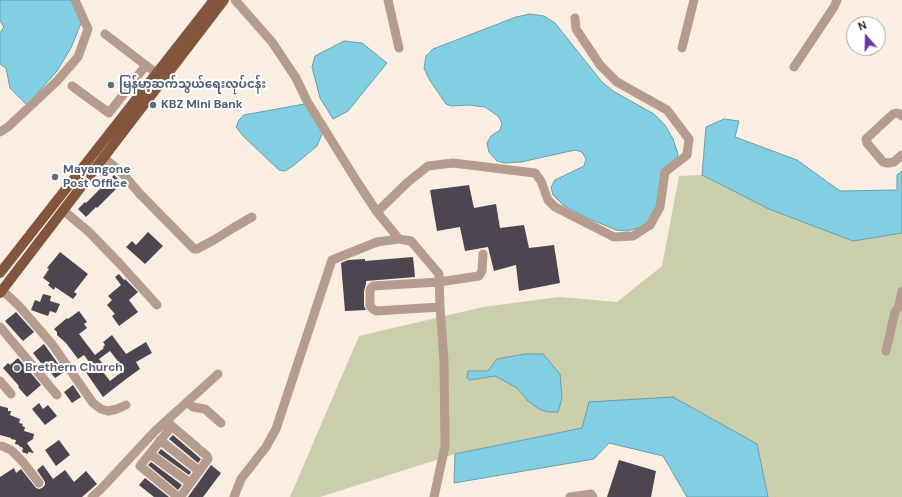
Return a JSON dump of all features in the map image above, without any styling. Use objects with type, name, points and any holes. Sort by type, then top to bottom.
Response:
[{"type":"main road","points":[[1,291],[63,210],[161,72],[219,1]]},
{"type":"main road","points":[[0,273],[30,236],[97,161],[161,72]]},
{"type":"main road","points":[[30,236],[39,242]]},
{"type":"street","points":[[0,132],[8,127],[57,81],[78,57],[88,29],[75,0]]},
{"type":"street","points":[[235,0],[272,42],[296,78],[307,101],[356,180],[377,212],[399,239]]},
{"type":"street","points":[[388,0],[399,48]]},
{"type":"street","points":[[682,48],[694,0]]},
{"type":"street","points":[[794,68],[834,7],[837,0]]},
{"type":"street","points":[[377,212],[408,182],[428,166],[453,164],[535,173],[541,181],[548,200],[555,207],[614,237],[633,236],[650,225],[660,208],[665,172],[687,155],[689,139],[667,110],[618,82],[600,65],[576,29],[575,18]]},
{"type":"street","points":[[105,34],[146,65],[161,72]]},
{"type":"street","points":[[72,86],[109,113],[146,65]]},
{"type":"street","points":[[902,116],[897,113],[893,114],[866,139],[867,143],[883,162],[894,162],[902,155]]},
{"type":"street","points":[[97,161],[123,174],[139,193],[194,249],[197,249],[214,240],[252,217]]},
{"type":"street","points":[[63,210],[89,232],[115,258],[157,305]]},
{"type":"street","points":[[234,497],[241,479],[266,447],[276,429],[332,260],[377,242],[399,239],[411,241],[439,274],[444,361],[445,446],[434,497]]},
{"type":"street","points":[[440,307],[376,311],[370,306],[370,291],[373,286],[439,282],[479,276],[482,272],[483,254]]},
{"type":"street","points":[[1,291],[19,306],[52,344],[93,403],[101,409],[108,411],[126,405]]},
{"type":"street","points":[[886,351],[895,312],[899,306],[902,292]]},
{"type":"street","points":[[1,330],[57,395]]},
{"type":"street","points":[[169,423],[207,456],[208,459],[181,496],[178,497],[140,466],[160,440],[169,423],[187,402],[218,374]]},
{"type":"street","points":[[0,381],[11,394]]},
{"type":"street","points":[[187,402],[193,407],[205,408],[221,423]]},
{"type":"street","points":[[92,497],[155,431],[169,423]]},
{"type":"street","points":[[160,440],[199,471]]},
{"type":"street","points":[[0,446],[11,450],[39,483]]},
{"type":"street","points":[[150,454],[190,483]]},
{"type":"street","points":[[570,497],[591,494],[594,497]]},
{"type":"green space","points":[[702,175],[769,209],[853,241],[902,233],[902,497],[768,497],[757,444],[582,428],[455,454],[320,497],[290,497],[359,336],[483,307],[559,297],[617,302],[662,266],[679,176]]},
{"type":"water","points":[[0,0],[71,0],[81,23],[71,48],[57,71],[27,105],[10,88],[6,68],[0,64],[0,33],[4,27],[0,21]]},
{"type":"water","points":[[530,14],[544,16],[555,23],[602,82],[613,91],[654,114],[665,125],[673,139],[678,154],[677,157],[663,169],[656,208],[648,222],[641,227],[627,231],[616,230],[585,217],[563,205],[553,195],[551,187],[555,180],[584,166],[586,159],[582,152],[575,150],[521,162],[505,163],[497,161],[489,152],[487,143],[491,136],[500,130],[502,123],[498,116],[485,107],[469,105],[451,106],[446,104],[429,79],[424,68],[426,56],[433,49],[516,17]]},
{"type":"water","points":[[344,41],[362,43],[387,63],[348,111],[333,119],[320,98],[312,67],[315,56]]},
{"type":"water","points":[[310,103],[324,129],[317,146],[285,171],[279,170],[244,137],[236,127],[239,120],[244,115]]},
{"type":"water","points":[[724,119],[739,121],[735,137],[797,160],[840,191],[897,190],[897,175],[902,171],[902,233],[853,241],[769,209],[702,175],[706,127]]},
{"type":"water","points":[[525,354],[543,354],[560,374],[562,398],[558,412],[548,412],[539,409],[528,401],[517,388],[495,376],[470,380],[467,378],[468,371],[488,371],[497,359]]},
{"type":"water","points":[[673,397],[757,444],[768,497],[687,497],[663,456],[609,443],[594,459],[454,483],[455,454],[582,428],[589,402]]},
{"type":"building","points":[[114,175],[122,183],[86,217],[78,209]]},
{"type":"building","points":[[469,185],[474,208],[496,204],[500,228],[524,225],[529,248],[554,245],[560,283],[519,291],[516,265],[494,271],[488,247],[465,251],[460,227],[437,231],[430,190]]},
{"type":"building","points":[[148,232],[163,246],[145,264],[126,247],[132,241],[136,245]]},
{"type":"building","points":[[60,252],[88,274],[74,292],[77,294],[73,299],[55,287],[54,290],[48,285],[50,283],[43,278],[49,269],[47,268]]},
{"type":"building","points":[[413,257],[415,277],[366,281],[364,306],[366,310],[345,311],[341,263],[348,260],[365,259],[365,261]]},
{"type":"building","points":[[119,274],[138,292],[129,300],[138,312],[119,326],[112,316],[115,314],[107,305],[112,300],[108,296],[121,285],[115,277]]},
{"type":"building","points":[[43,294],[51,296],[50,301],[60,304],[56,313],[50,311],[48,316],[31,310],[35,300],[40,302]]},
{"type":"building","points":[[79,311],[87,322],[84,324],[87,328],[79,334],[95,355],[104,348],[103,347],[105,345],[103,342],[112,335],[126,354],[146,342],[152,353],[136,362],[140,369],[103,397],[85,371],[92,366],[84,355],[78,359],[66,343],[57,335],[57,332],[54,329],[67,318],[68,319]],"holes":[[[110,351],[120,364],[119,365],[123,371],[110,381],[103,372],[107,369],[99,359]]]},
{"type":"building","points":[[16,312],[34,332],[23,341],[5,321]]},
{"type":"building","points":[[44,344],[64,372],[55,378],[33,353]]},
{"type":"building","points":[[18,358],[41,385],[27,397],[3,368],[8,363],[10,365]]},
{"type":"building","points":[[73,385],[81,397],[72,403],[64,392]]},
{"type":"building","points":[[39,403],[43,409],[48,405],[57,416],[45,425],[32,409]]},
{"type":"building","points":[[0,406],[8,408],[8,411],[11,411],[10,415],[20,419],[19,423],[23,424],[22,426],[25,427],[24,431],[34,434],[33,439],[27,443],[34,453],[28,452],[28,454],[22,452],[23,448],[15,444],[16,440],[0,435]]},
{"type":"building","points":[[173,435],[201,459],[198,463],[169,439]]},
{"type":"building","points":[[59,440],[70,455],[56,466],[45,450]]},
{"type":"building","points":[[161,449],[191,472],[189,475],[158,453]]},
{"type":"building","points":[[619,460],[656,471],[651,497],[607,497]]},
{"type":"building","points":[[151,462],[182,485],[178,490],[148,465]]},
{"type":"building","points":[[43,465],[53,479],[65,470],[74,482],[86,471],[97,484],[82,497],[0,497],[0,477],[14,468],[16,473],[21,469],[36,488],[42,488],[45,485],[45,482],[37,470]]},
{"type":"building","points":[[211,465],[221,473],[203,497],[188,497]]},
{"type":"building","points":[[145,478],[169,497],[154,497],[139,485]]},
{"type":"place","name":"မြန်မာ့ဆက်သွယ်ရေးလုပ်ငန်း","points":[[111,85]]},
{"type":"place","name":"KBZ Mini Bank","points":[[153,105]]},
{"type":"place","name":"Mayangone Post Office","points":[[55,177]]},
{"type":"place","name":"Brethern Church","points":[[17,368]]}]
